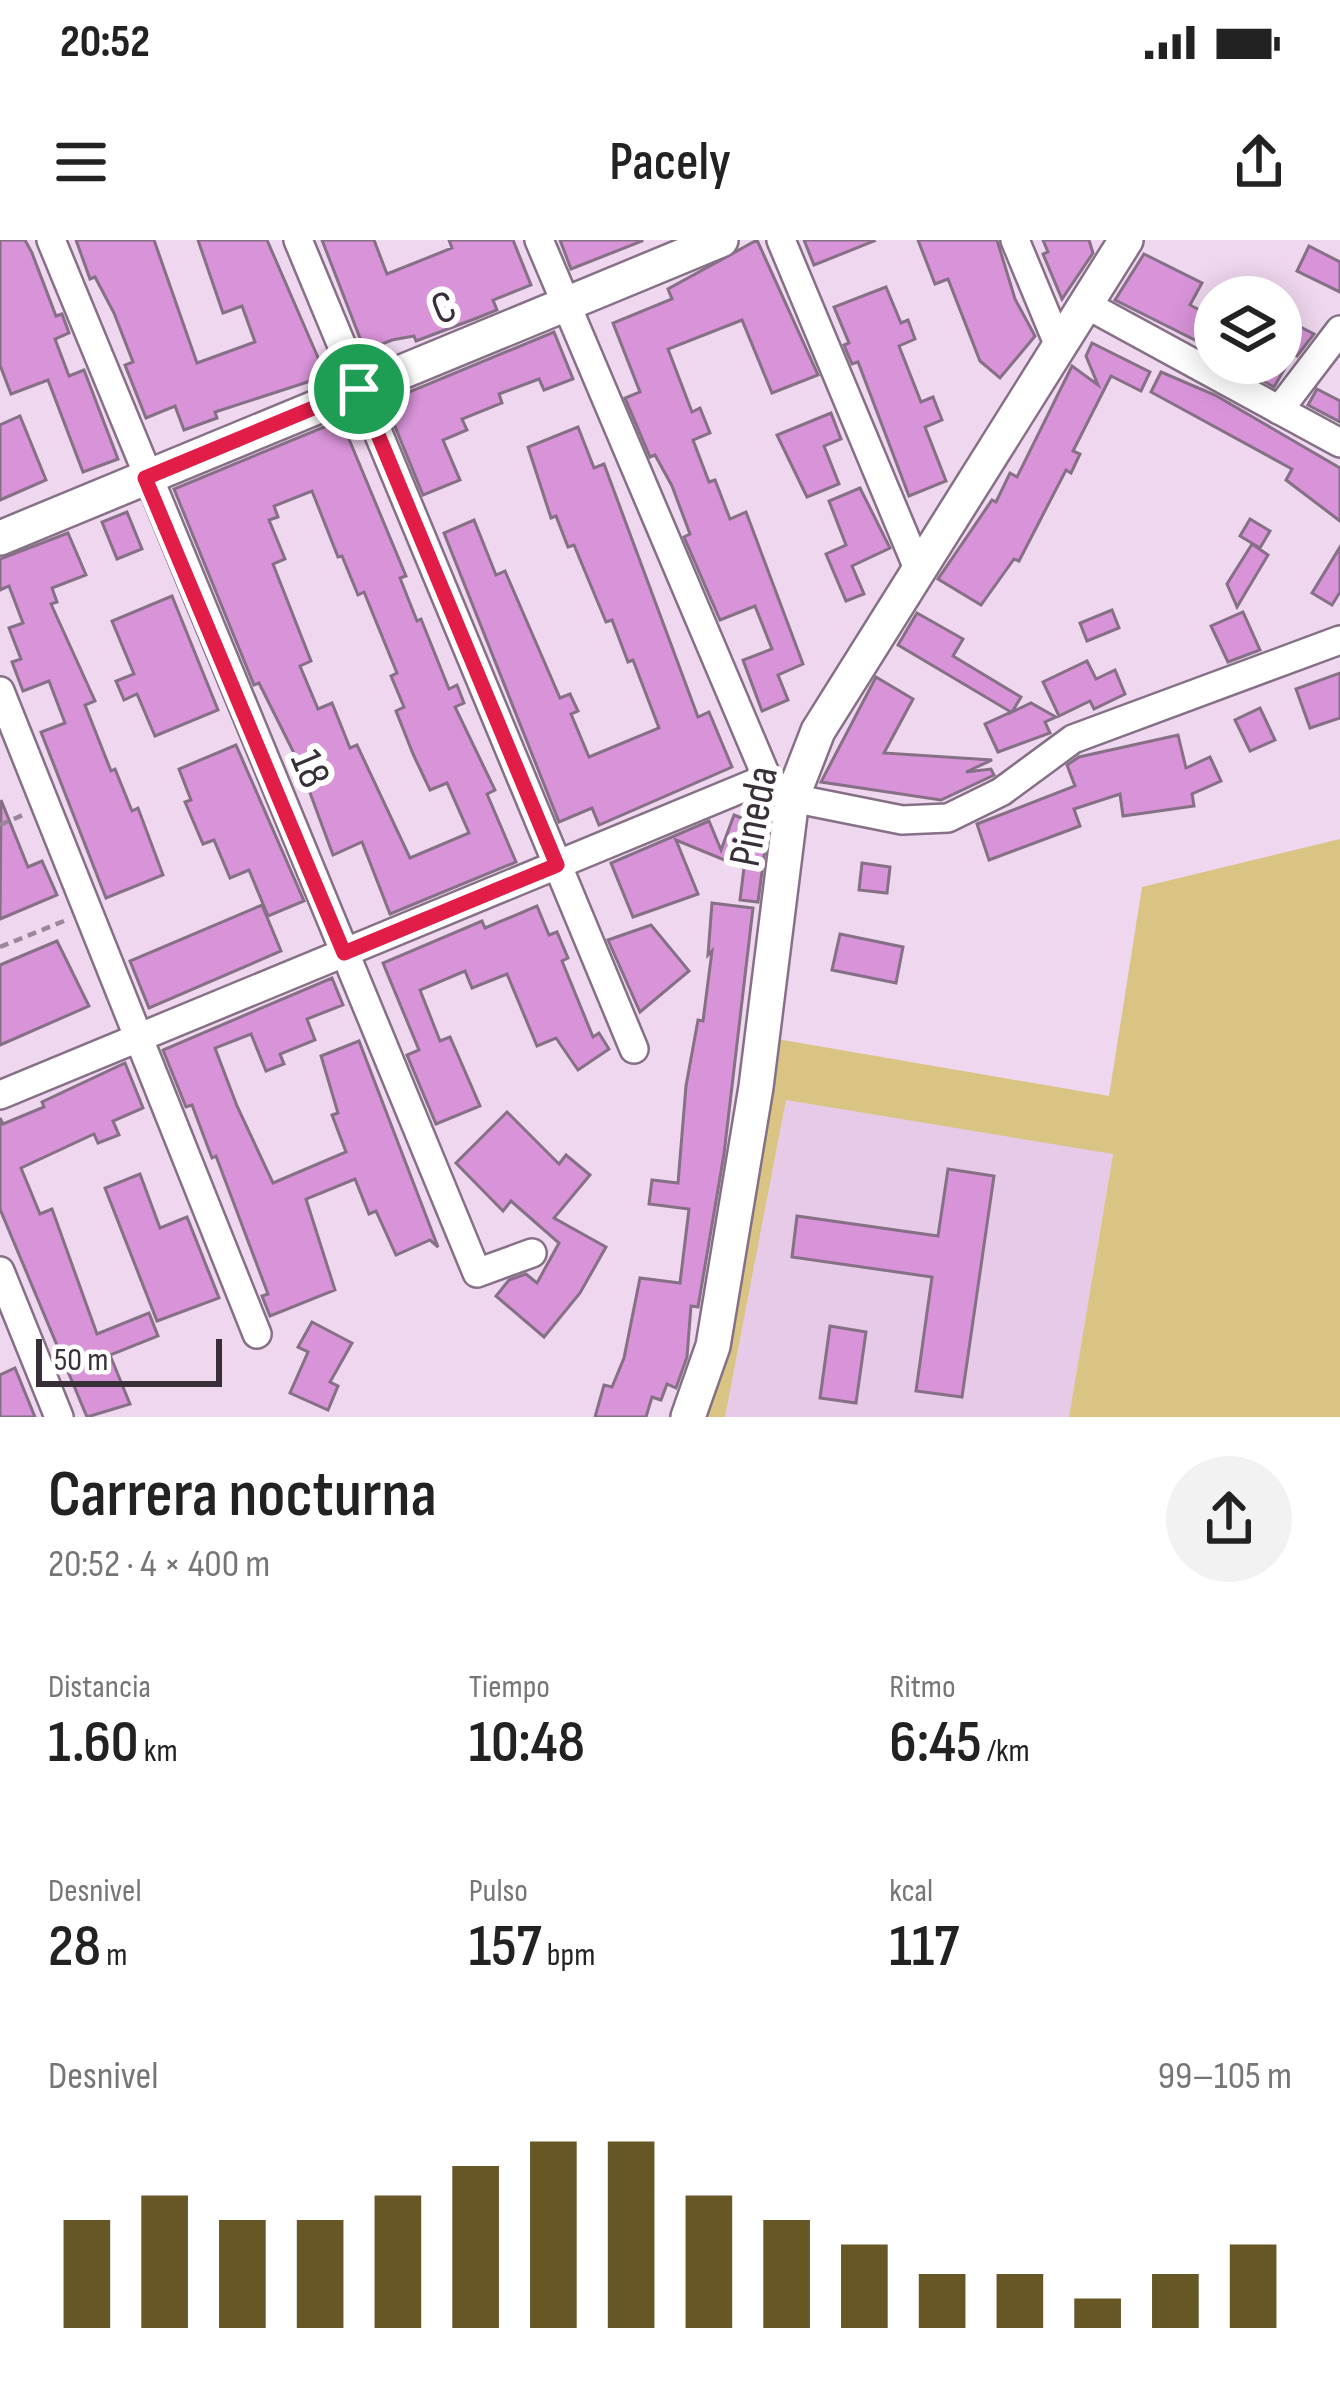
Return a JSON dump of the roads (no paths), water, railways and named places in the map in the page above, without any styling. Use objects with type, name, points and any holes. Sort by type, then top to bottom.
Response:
[{"type":"street","name":"18","points":[[51,240],[145,478],[476,1273],[532,1253]]},
{"type":"street","points":[[298,240],[634,1049]]},
{"type":"street","points":[[539,240],[780,788]]},
{"type":"street","name":"C","points":[[0,538],[721,240]]},
{"type":"street","points":[[782,240],[916,566]]},
{"type":"street","points":[[1016,240],[1059,346]]},
{"type":"street","name":"Pineda","points":[[688,1417],[713,1346],[756,1088],[780,788],[1126,240]]},
{"type":"street","points":[[1087,305],[1340,443]]},
{"type":"street","points":[[1280,410],[1340,330]]},
{"type":"street","points":[[0,1095],[557,865],[780,788],[902,820],[948,818],[1001,792],[1073,739],[1340,640]]},
{"type":"street","points":[[0,691],[135,1039],[257,1334]]},
{"type":"street","points":[[0,1271],[59,1417]]}]
